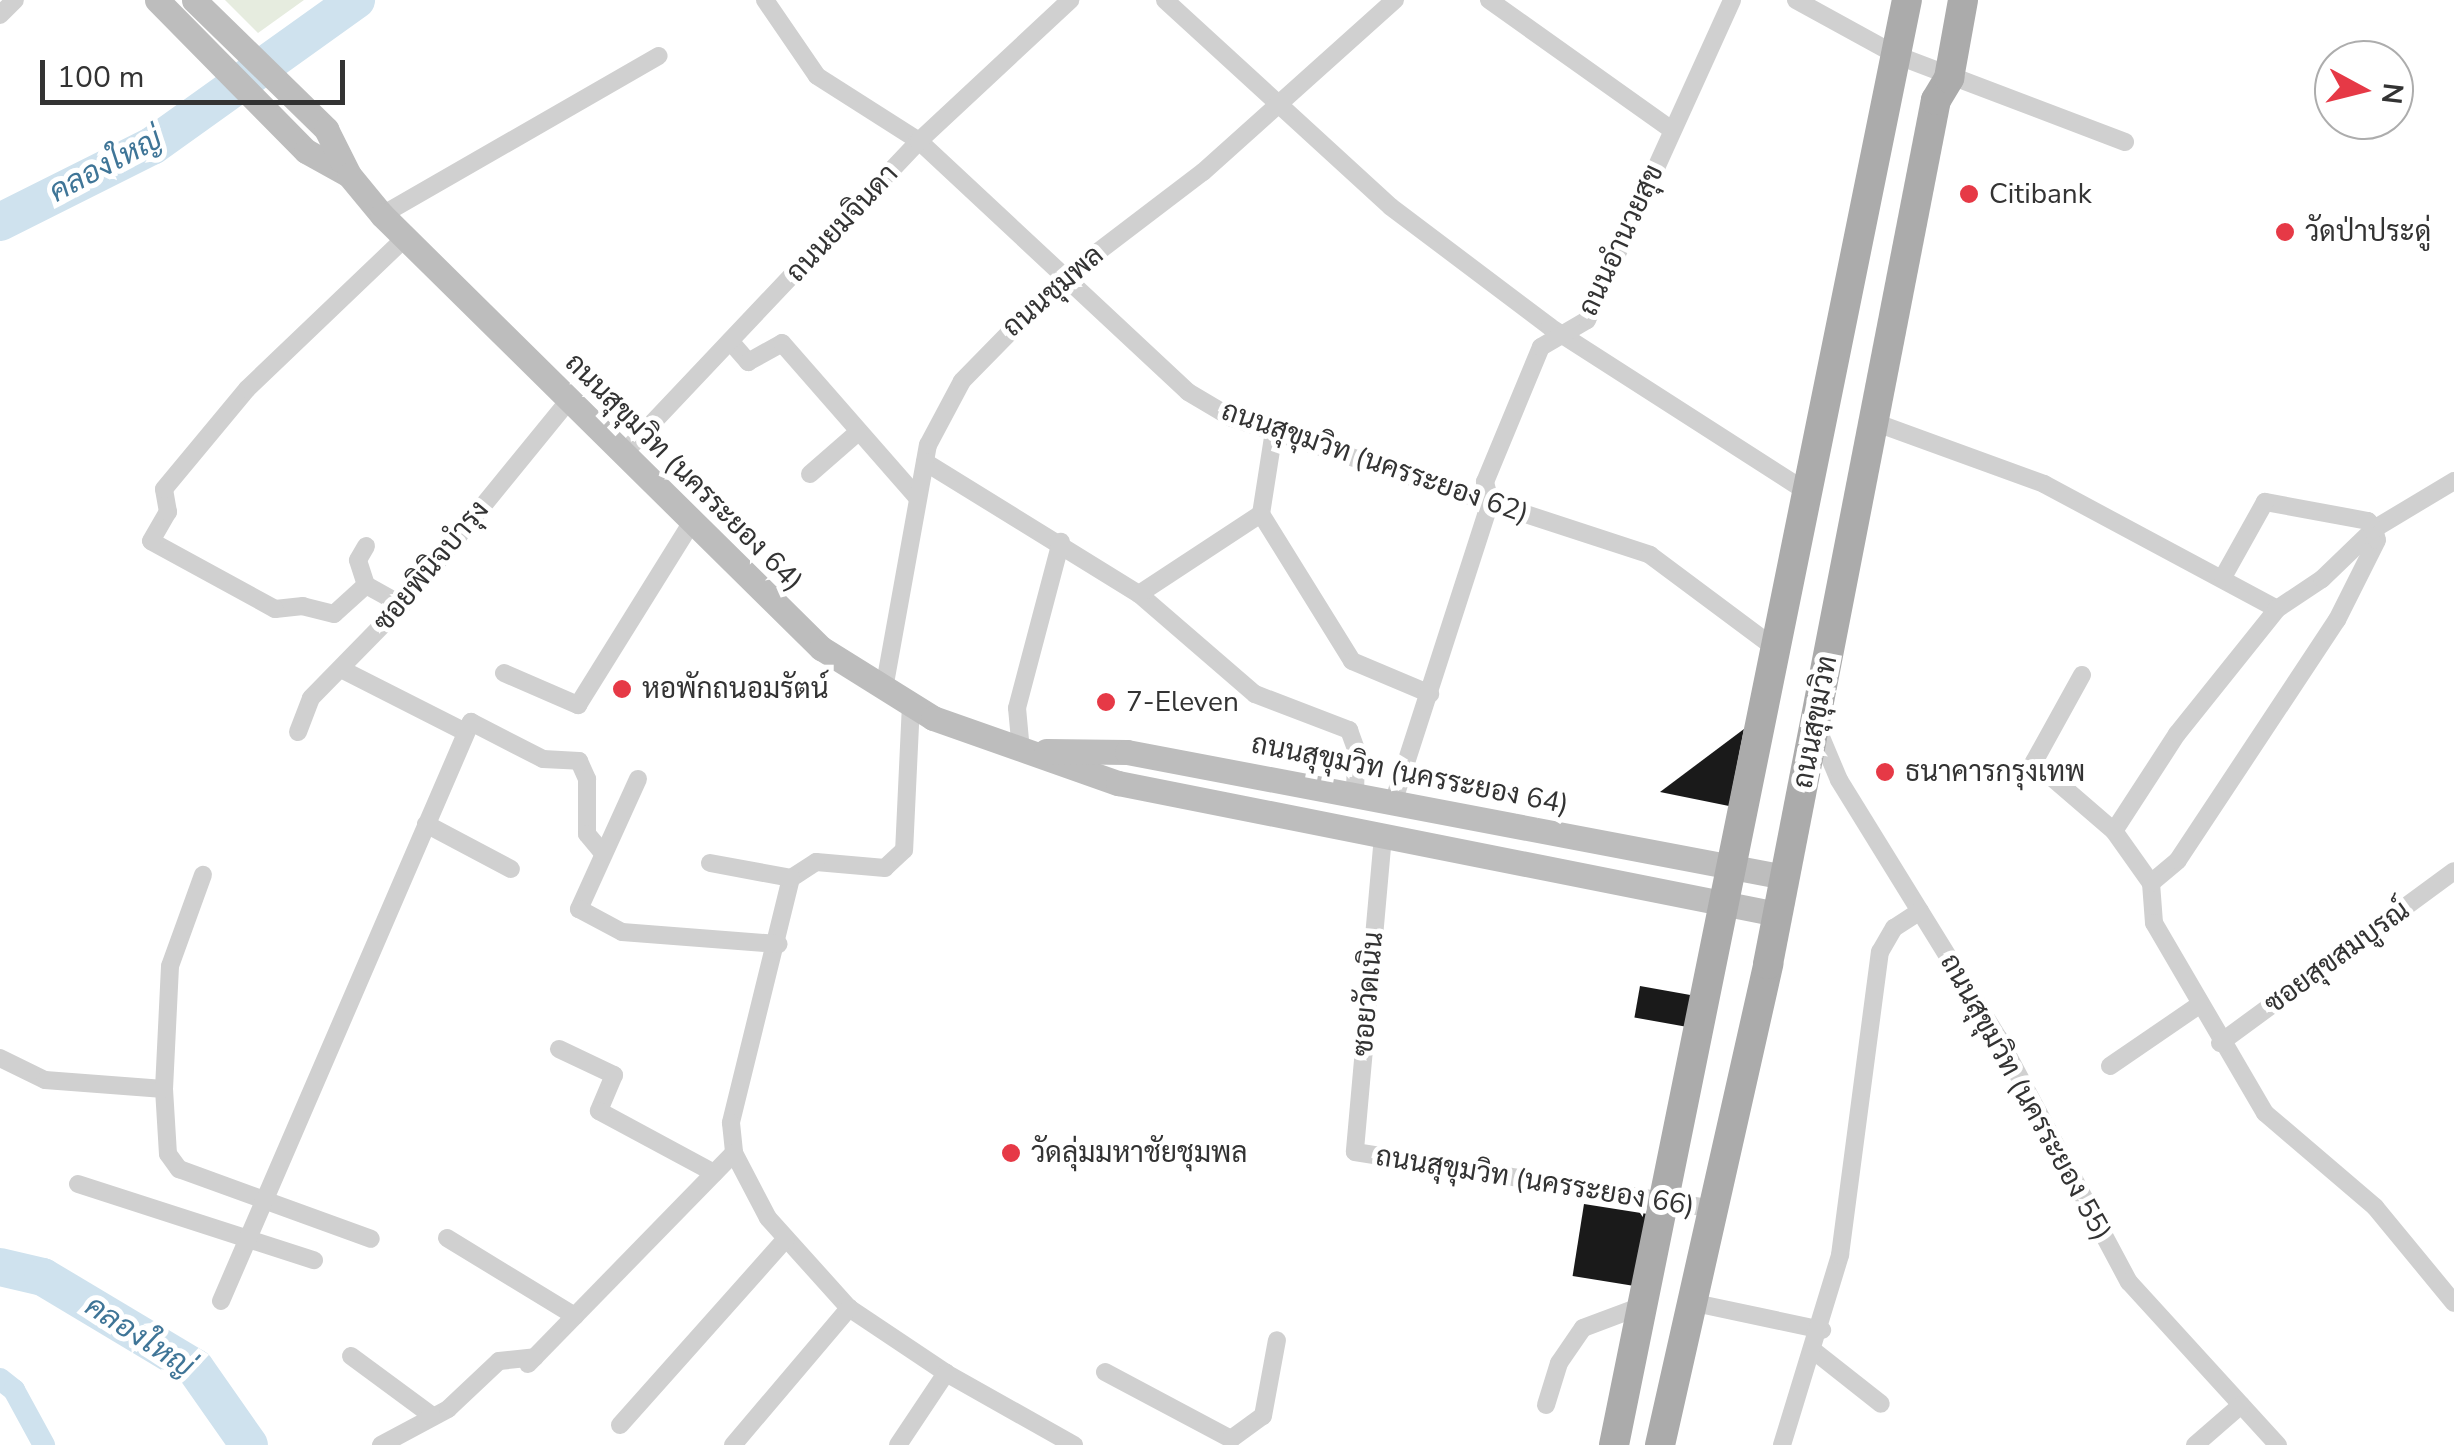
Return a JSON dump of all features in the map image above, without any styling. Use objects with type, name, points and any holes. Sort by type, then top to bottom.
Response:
[{"type":"main road","name":"ถนนสุขุมวิท","points":[[1614,1445],[1668,1202],[1907,0]]},
{"type":"main road","name":"ถนนสุขุมวิท","points":[[1660,1445],[1778,914],[1936,100],[1949,78],[1963,0]]},
{"type":"main road","points":[[1826,411],[1874,422]]},
{"type":"street","points":[[0,15],[15,0]]},
{"type":"street","name":"ถนนสุขุมวิท (นครระยอง 64)","points":[[194,0],[326,129],[350,175],[405,238],[820,648],[884,689],[1021,751],[1118,783],[1778,914]]},
{"type":"street","name":"ถนนสุขุมวิท (นครระยอง 62)","points":[[765,0],[817,76],[920,141],[1061,280],[1188,392],[1274,432],[1650,555],[1776,650]]},
{"type":"street","name":"ถนนยมจินดา","points":[[623,454],[920,141],[1070,0]]},
{"type":"street","points":[[1165,0],[1283,102],[1392,208],[1563,336],[1810,494]]},
{"type":"street","name":"ถนนชุมพล","points":[[884,689],[925,462],[944,407],[962,381],[1061,280],[1283,102],[1395,0]]},
{"type":"street","points":[[1489,0],[1672,130]]},
{"type":"street","name":"ถนนอำนวยสุข","points":[[1394,803],[1490,502],[1485,482],[1541,347],[1588,320],[1732,0]]},
{"type":"street","points":[[1796,0],[1896,56],[2125,142]]},
{"type":"street","name":"ถนนสุขุมวิท (นครระยอง 64)","points":[[160,6],[306,150],[350,175]]},
{"type":"street","points":[[382,215],[660,56]]},
{"type":"street","points":[[366,584],[334,614],[302,606],[274,609],[151,542],[168,512],[164,489],[247,389],[405,238]]},
{"type":"street","points":[[730,341],[748,362],[782,343],[856,434],[917,497]]},
{"type":"street","name":"ซอยพินิจบำรุง","points":[[298,732],[311,698],[402,605],[569,400]]},
{"type":"street","points":[[1874,422],[2044,484],[2277,609]]},
{"type":"street","points":[[1274,432],[1261,514],[1352,661],[1430,694]]},
{"type":"street","points":[[810,474],[856,434]]},
{"type":"street","points":[[925,462],[1061,542],[1139,594],[1255,694],[1350,730],[1356,749],[1355,795]]},
{"type":"street","points":[[2114,831],[2177,734],[2277,609],[2322,579],[2374,529],[2454,481]]},
{"type":"street","points":[[2151,883],[2178,860],[2337,620],[2377,540],[2374,529],[2368,521],[2265,502],[2223,577]]},
{"type":"street","points":[[1139,594],[1261,514]]},
{"type":"street","points":[[504,673],[578,705],[692,522]]},
{"type":"street","points":[[1021,751],[1017,708],[1061,542]]},
{"type":"street","points":[[366,546],[358,560],[366,584],[402,605]]},
{"type":"street","points":[[341,668],[465,732]]},
{"type":"street","points":[[2082,675],[2034,762],[2114,831],[2151,883],[2154,923],[2220,1042],[2265,1113],[2375,1207],[2454,1303]]},
{"type":"street","points":[[710,862],[792,878],[816,862],[885,868],[897,864],[904,850],[911,704]]},
{"type":"street","name":"ถนนสุขุมวิท (นครระยอง 55)","points":[[1814,720],[1838,780],[1998,1037],[2128,1282],[2278,1445]]},
{"type":"street","points":[[221,1302],[470,722],[543,759],[579,762],[587,780],[587,834],[602,852]]},
{"type":"street","name":"ถนนสุขุมวิท (นครระยอง 64)","points":[[1021,751],[1128,752],[1785,877]]},
{"type":"street","points":[[638,779],[579,909],[622,932],[779,944]]},
{"type":"street","points":[[426,824],[512,869]]},
{"type":"street","name":"ซอยวัดเนิน","points":[[1355,1152],[1383,836]]},
{"type":"street","name":"ซอยสุขสมบูรณ์","points":[[2220,1042],[2454,871]]},
{"type":"street","points":[[203,875],[170,966],[164,1088],[168,1154],[179,1169],[370,1239]]},
{"type":"street","points":[[792,878],[779,944],[731,1123],[734,1152],[786,1239],[850,1308],[946,1374],[1074,1445]]},
{"type":"street","points":[[1782,1445],[1822,1330],[1854,1183],[1880,952],[1894,928],[1920,911]]},
{"type":"street","points":[[2110,1066],[2199,1005]]},
{"type":"street","points":[[559,1049],[614,1075],[600,1111],[714,1174]]},
{"type":"street","points":[[0,1058],[44,1080],[164,1088]]},
{"type":"street","points":[[381,1445],[448,1409],[499,1362],[532,1361],[734,1152]]},
{"type":"street","name":"ถนนสุขุมวิท (นครระยอง 66)","points":[[1355,1152],[1714,1210]]},
{"type":"street","points":[[78,1184],[314,1260]]},
{"type":"street","points":[[448,1238],[575,1316]]},
{"type":"street","points":[[620,1425],[786,1239]]},
{"type":"street","points":[[1694,1302],[1822,1330]]},
{"type":"street","points":[[1546,1405],[1559,1363],[1583,1328],[1647,1304]]},
{"type":"street","points":[[732,1445],[850,1308]]},
{"type":"street","points":[[1105,1372],[1231,1439],[1263,1416],[1276,1340]]},
{"type":"street","points":[[1814,1351],[1881,1404]]},
{"type":"street","points":[[351,1356],[431,1415]]},
{"type":"street","points":[[898,1445],[946,1374]]},
{"type":"street","points":[[2194,1445],[2240,1406]]},
{"type":"shaded area","points":[[225,0],[304,0],[258,33]]},
{"type":"building","points":[[1744,729],[1729,806],[1660,792]]},
{"type":"building","points":[[1640,986],[1693,995],[1688,1027],[1634,1018]]},
{"type":"building","points":[[1584,1204],[1652,1215],[1641,1287],[1573,1276]]},
{"type":"waterway","name":"คลองใหญ่","points":[[0,222],[152,146],[356,0]]},
{"type":"waterway","name":"คลองใหญ่","points":[[0,1267],[43,1277],[195,1368],[249,1445]]},
{"type":"waterway","points":[[0,1379],[14,1390],[44,1445]]},
{"type":"place","name":"Citibank","points":[[1969,194]]},
{"type":"place","name":"วัดป่าประดู่","points":[[2285,232]]},
{"type":"place","name":"หอพักถนอมรัตน์","points":[[622,689]]},
{"type":"place","name":"7-Eleven","points":[[1106,702]]},
{"type":"place","name":"ธนาคารกรุงเทพ","points":[[1885,772]]},
{"type":"place","name":"วัดลุ่มมหาชัยชุมพล","points":[[1011,1153]]}]
